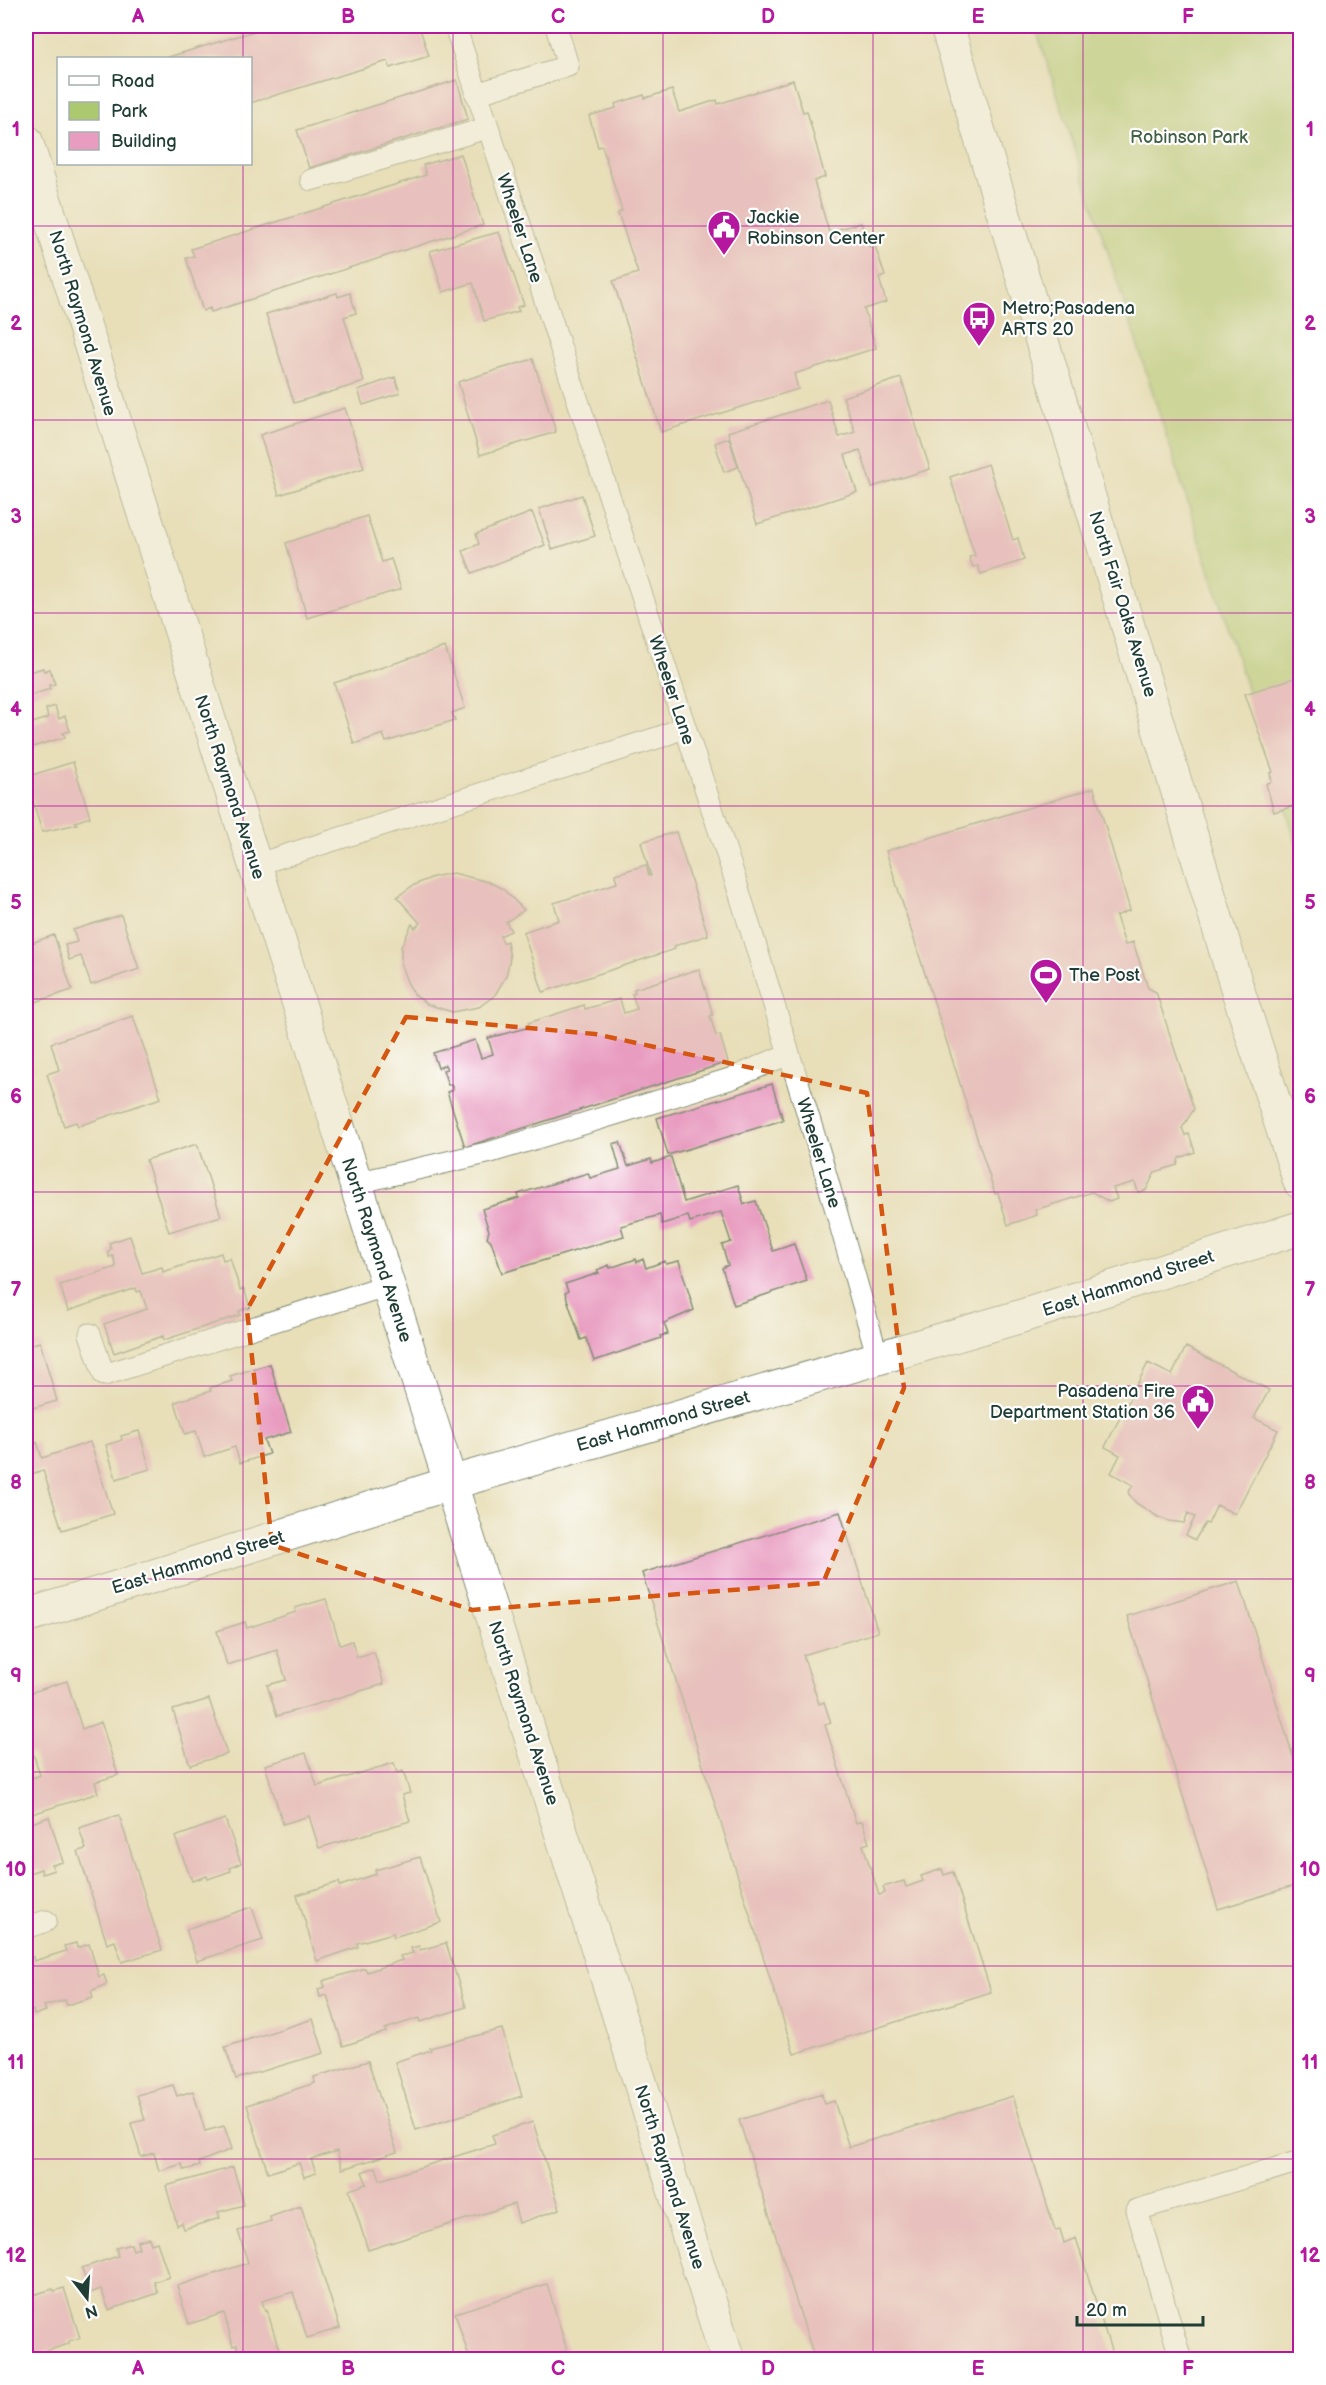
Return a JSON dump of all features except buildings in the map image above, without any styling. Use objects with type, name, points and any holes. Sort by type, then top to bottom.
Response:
[{"type":"street","name":"North Fair Oaks Avenue","points":[[947,26],[1238,991],[1300,1182]]},
{"type":"street","name":"North Raymond Avenue","points":[[26,141],[728,2360]]},
{"type":"street","name":"East Hammond Street","points":[[26,1616],[452,1483],[1022,1316],[1300,1228]]},
{"type":"lane","name":"Wheeler Lane","points":[[454,26],[736,882],[820,1154],[878,1358]]},
{"type":"lane","points":[[476,94],[568,66],[556,26]]},
{"type":"lane","points":[[311,180],[487,128]]},
{"type":"lane","points":[[255,865],[660,737],[685,727]]},
{"type":"lane","points":[[356,1184],[491,1152],[733,1077],[788,1054]]},
{"type":"lane","points":[[90,1334],[104,1374],[388,1285]]},
{"type":"lane","points":[[26,1928],[46,1921]]},
{"type":"lane","points":[[1181,2360],[1137,2210],[1300,2161]]},
{"type":"highlighted area","points":[[406,1017],[595,1034],[867,1093],[904,1388],[823,1583],[472,1610],[272,1545],[247,1310]]},
{"type":"green space","name":"Robinson Park","points":[[1035,26],[1300,26],[1300,854],[1072,140]]},
{"type":"place","name":"Jackie Robinson Center","points":[[724,256]]},
{"type":"place","name":"Metro;Pasadena ARTS 20","points":[[979,347]]},
{"type":"place","name":"The Post","points":[[1046,1004]]},
{"type":"place","name":"Pasadena Fire Department Station 36","points":[[1198,1430]]}]
